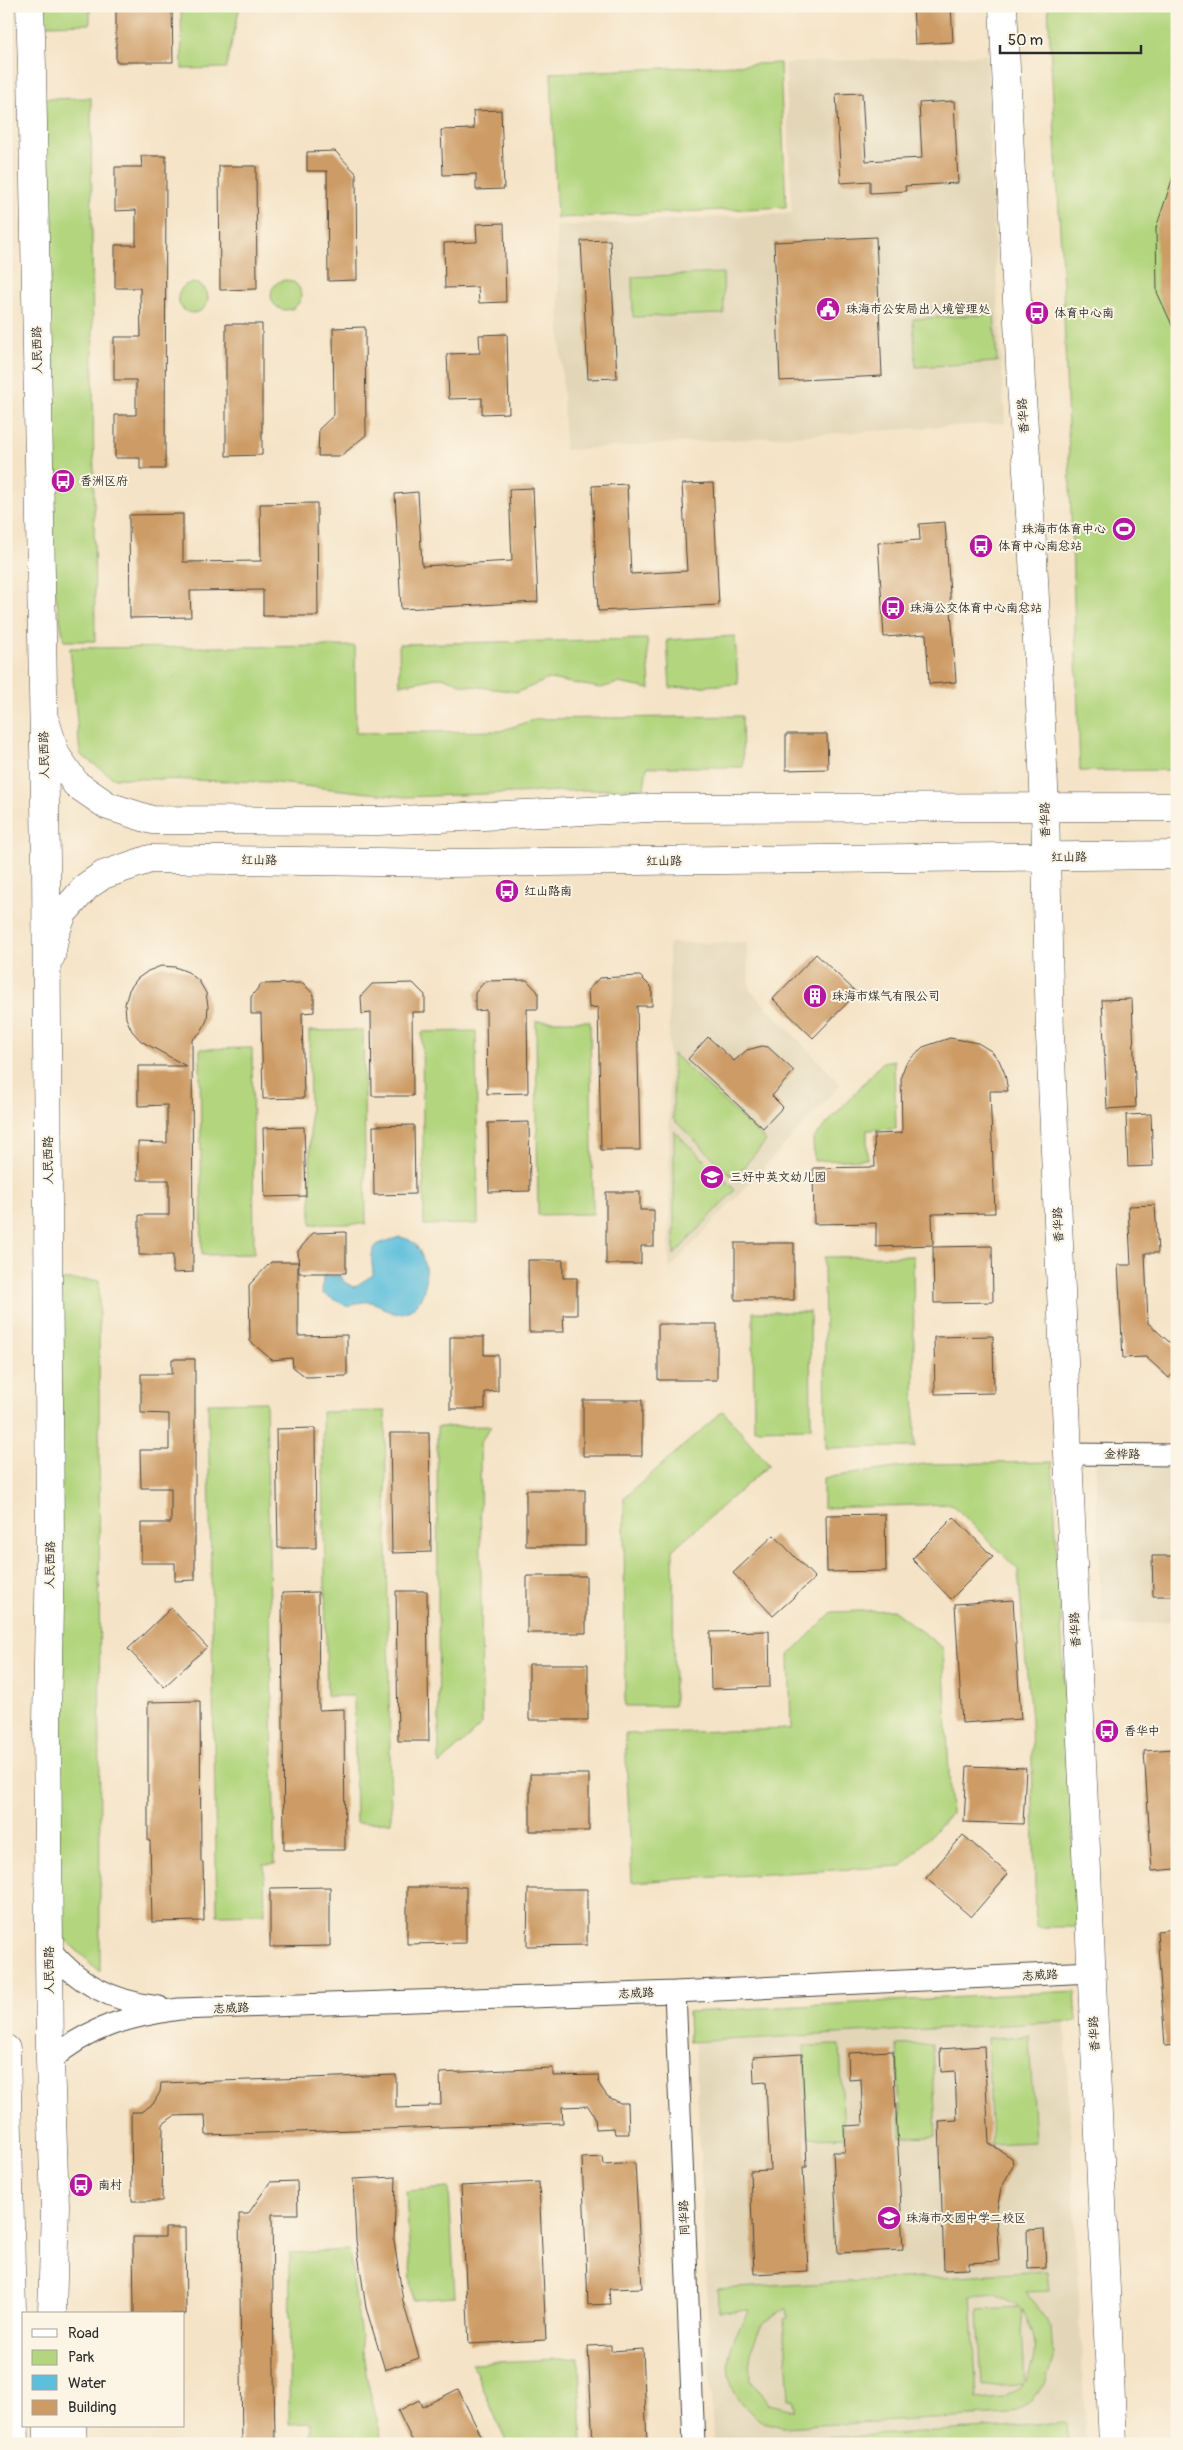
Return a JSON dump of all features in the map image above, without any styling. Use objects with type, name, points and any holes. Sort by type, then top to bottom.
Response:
[{"type":"main road","name":"人民西路","points":[[30,6],[33,87],[47,985],[49,1948],[50,2061],[55,2205],[52,2312]]},
{"type":"main road","name":"香华路","points":[[1003,6],[1020,384],[1033,558],[1045,807],[1050,1035],[1113,2444]]},
{"type":"main road","points":[[43,710],[56,754],[76,784],[108,806],[152,820],[378,821],[651,808],[1177,807]]},
{"type":"main road","name":"红山路","points":[[47,985],[55,934],[63,913],[87,886],[103,875],[150,859],[449,863],[1177,855]]},
{"type":"main road","points":[[6,2049],[13,2441]]},
{"type":"main road","points":[[55,2205],[64,2312]]},
{"type":"main road","points":[[48,2428],[48,2444]]},
{"type":"main road","points":[[72,2428],[73,2444]]},
{"type":"street","name":"金桦路","points":[[1068,1454],[1177,1455]]},
{"type":"street","name":"志威路","points":[[49,1948],[61,1963],[86,1983],[123,2001],[180,2009]]},
{"type":"street","name":"志威路","points":[[50,2061],[79,2038],[105,2026],[146,2014],[180,2009],[675,1992],[1091,1972]]},
{"type":"street","name":"同华路","points":[[675,1992],[694,2444]]},
{"type":"shaded area","points":[[987,55],[992,202],[1005,423],[565,450],[556,226],[792,213],[785,63]]},
{"type":"shaded area","name":"三好中英文幼儿园","points":[[747,942],[750,990],[841,1084],[669,1270],[669,943]]},
{"type":"shaded area","points":[[1095,1461],[1177,1462],[1177,1621],[1102,1626]]},
{"type":"shaded area","name":"珠海市文园中学二校区","points":[[1064,2003],[1086,2444],[713,2444],[694,2021]]},
{"type":"green space","points":[[42,6],[90,6],[90,24],[42,25]]},
{"type":"green space","points":[[181,6],[240,6],[226,68],[182,69]]},
{"type":"green space","name":"珠海市体育中心","points":[[1048,6],[1177,6],[1177,770],[1080,771],[1063,287]]},
{"type":"green space","points":[[780,63],[786,207],[557,218],[551,73]]},
{"type":"green space","points":[[91,98],[95,641],[64,641],[43,521],[43,99]]},
{"type":"green space","points":[[723,273],[724,314],[633,317],[632,277]]},
{"type":"green space","points":[[286,280],[292,281],[300,289],[300,301],[292,309],[286,310],[280,309],[272,301],[271,295],[272,289],[280,281]]},
{"type":"green space","points":[[193,283],[199,284],[207,292],[207,304],[199,312],[193,313],[187,312],[179,304],[178,298],[179,292],[187,284]]},
{"type":"green space","points":[[994,314],[997,362],[916,367],[913,319]]},
{"type":"green space","points":[[735,636],[738,684],[670,688],[667,640]]},
{"type":"green space","points":[[647,639],[650,689],[618,683],[601,688],[549,679],[518,692],[463,685],[442,677],[400,685],[399,644]]},
{"type":"green space","points":[[355,646],[356,733],[500,731],[536,719],[742,716],[743,767],[647,767],[644,788],[405,797],[269,782],[113,778],[80,754],[70,648]]},
{"type":"green space","points":[[536,1021],[590,1021],[593,1214],[538,1215]]},
{"type":"green space","points":[[363,1030],[366,1224],[311,1224],[309,1031]]},
{"type":"green space","points":[[476,1031],[478,1224],[424,1225],[422,1032]]},
{"type":"green space","points":[[252,1048],[254,1254],[202,1255],[200,1049]]},
{"type":"green space","points":[[673,1054],[766,1141],[734,1178],[673,1119]]},
{"type":"green space","points":[[894,1060],[896,1129],[867,1130],[867,1159],[814,1161],[813,1139],[883,1062]]},
{"type":"green space","points":[[674,1131],[735,1190],[674,1255]]},
{"type":"green space","points":[[913,1256],[915,1447],[826,1448],[824,1257]]},
{"type":"green space","points":[[54,1280],[99,1280],[100,1972],[59,1934]]},
{"type":"green space","points":[[753,1312],[810,1312],[811,1428],[754,1429]]},
{"type":"green space","points":[[266,1402],[275,1864],[264,1864],[265,1914],[217,1915],[208,1403]]},
{"type":"green space","points":[[385,1411],[391,1822],[356,1823],[354,1696],[327,1696],[322,1412]]},
{"type":"green space","points":[[723,1411],[769,1465],[673,1549],[674,1706],[625,1706],[624,1498]]},
{"type":"green space","points":[[491,1426],[480,1443],[482,1724],[439,1765],[437,1427]]},
{"type":"green space","points":[[1052,1462],[1078,1927],[1036,1927],[1031,1720],[1018,1570],[952,1504],[823,1508],[823,1478],[925,1464]]},
{"type":"green space","points":[[893,1610],[943,1648],[951,1814],[902,1866],[632,1882],[625,1734],[791,1729],[789,1655],[832,1612]]},
{"type":"green space","points":[[1075,1991],[1077,2021],[689,2042],[688,2012]]},
{"type":"green space","points":[[1029,2036],[1035,2142],[992,2144],[987,2038]]},
{"type":"green space","points":[[932,2044],[936,2136],[901,2137],[897,2045]]},
{"type":"green space","points":[[840,2045],[844,2137],[808,2138],[804,2046]]},
{"type":"green space","points":[[449,2188],[455,2297],[412,2300],[406,2191]]},
{"type":"green space","points":[[349,2250],[367,2380],[383,2444],[310,2444],[311,2423],[289,2424],[290,2253]]},
{"type":"green space","points":[[1048,2271],[1050,2291],[1026,2292],[1051,2327],[1053,2359],[1045,2384],[1031,2403],[1009,2415],[782,2427],[760,2420],[743,2404],[734,2389],[728,2366],[729,2355],[737,2333],[750,2310],[719,2312],[717,2289]],"holes":[[[996,2294],[1020,2308],[978,2310],[982,2386],[1023,2384],[1005,2398],[977,2400],[971,2296]],[[787,2307],[788,2318],[784,2319],[789,2399],[794,2399],[794,2410],[769,2404],[751,2381],[750,2352],[762,2324]],[[1021,2309],[1031,2328],[1035,2345],[1032,2363],[1025,2383]]]},
{"type":"green space","points":[[579,2358],[582,2444],[507,2444],[472,2363]]},
{"type":"green space","points":[[1066,2423],[1068,2444],[729,2444]]},
{"type":"water","points":[[399,1237],[413,1242],[424,1262],[426,1280],[424,1289],[417,1304],[410,1310],[395,1313],[380,1305],[367,1302],[348,1307],[322,1293],[323,1276],[341,1276],[344,1282],[354,1287],[373,1275],[373,1249],[381,1243]]},
{"type":"building","points":[[116,6],[172,6],[173,62],[116,62]]},
{"type":"building","points":[[913,6],[951,6],[953,42],[915,44]]},
{"type":"building","points":[[862,93],[866,161],[922,158],[919,103],[954,101],[958,183],[905,186],[906,191],[870,193],[870,181],[841,183],[836,94]]},
{"type":"building","points":[[501,110],[504,189],[476,190],[476,174],[443,175],[441,130],[474,129],[473,111]]},
{"type":"building","points":[[335,151],[356,173],[357,280],[328,281],[327,171],[307,171],[307,152]]},
{"type":"building","points":[[141,156],[166,156],[165,469],[140,469],[140,458],[115,458],[115,415],[136,415],[136,380],[114,380],[114,337],[141,337],[140,288],[115,288],[115,245],[136,245],[136,210],[115,211],[115,167],[142,167]]},
{"type":"building","points":[[219,166],[256,166],[257,289],[220,290]]},
{"type":"building","points":[[1174,174],[1177,174],[1177,336],[1157,292],[1156,228]]},
{"type":"building","points":[[504,223],[506,302],[479,303],[478,287],[445,288],[444,243],[477,242],[476,224]]},
{"type":"building","name":"珠海市公安局出入境管理处","points":[[876,237],[882,376],[780,381],[774,242]]},
{"type":"building","points":[[610,240],[617,378],[588,379],[581,241]]},
{"type":"building","points":[[226,324],[262,324],[262,455],[226,456]]},
{"type":"building","points":[[365,327],[366,435],[341,456],[318,456],[319,429],[334,415],[333,328]]},
{"type":"building","points":[[507,334],[509,413],[482,414],[482,398],[449,399],[447,354],[480,353],[479,335]]},
{"type":"building","points":[[713,483],[719,605],[598,611],[592,486],[627,484],[631,574],[687,571],[682,484]]},
{"type":"building","points":[[533,488],[538,602],[401,609],[395,494],[418,492],[422,566],[512,561],[509,489]]},
{"type":"building","points":[[317,503],[318,616],[263,616],[263,590],[190,591],[191,617],[130,618],[129,515],[183,514],[183,562],[261,561],[260,504]]},
{"type":"building","points":[[945,522],[956,682],[929,684],[926,634],[884,637],[878,543],[920,540],[919,524]]},
{"type":"building","points":[[786,734],[827,734],[828,769],[786,770]]},
{"type":"building","name":"珠海市煤气有限公司","points":[[816,954],[857,993],[813,1038],[773,999]]},
{"type":"building","points":[[161,966],[175,967],[188,972],[199,981],[206,993],[208,1006],[207,1020],[201,1032],[192,1040],[193,1272],[173,1273],[173,1255],[139,1255],[139,1215],[169,1215],[169,1180],[138,1180],[138,1142],[167,1143],[167,1105],[138,1106],[138,1066],[186,1066],[141,1041],[132,1031],[126,1018],[125,1004],[129,990],[137,979],[148,971]]},
{"type":"building","points":[[640,976],[652,988],[652,1006],[637,1006],[640,1150],[601,1150],[598,1007],[589,1008],[588,990],[599,978]]},
{"type":"building","points":[[527,980],[538,992],[538,1009],[527,1009],[528,1093],[487,1094],[486,1010],[475,1011],[475,993],[485,981]]},
{"type":"building","points":[[303,983],[314,995],[314,1012],[302,1013],[304,1098],[263,1099],[261,1014],[251,1014],[251,997],[261,984]]},
{"type":"building","points":[[413,983],[425,995],[425,1012],[412,1012],[413,1096],[372,1096],[371,1013],[362,1014],[361,996],[372,984]]},
{"type":"building","points":[[1132,999],[1136,1107],[1107,1109],[1102,1000]]},
{"type":"building","points":[[708,1037],[734,1061],[747,1050],[762,1046],[768,1047],[794,1071],[772,1096],[783,1107],[763,1128],[688,1059]]},
{"type":"building","points":[[950,1038],[978,1043],[991,1051],[999,1060],[1005,1074],[1008,1091],[990,1091],[995,1213],[932,1214],[933,1245],[876,1247],[876,1223],[814,1224],[813,1168],[875,1167],[874,1134],[902,1133],[901,1076],[906,1063],[923,1047]]},
{"type":"building","points":[[1151,1114],[1153,1166],[1128,1167],[1126,1115]]},
{"type":"building","points":[[529,1122],[530,1191],[489,1192],[488,1123]]},
{"type":"building","points":[[414,1125],[415,1194],[374,1195],[373,1126]]},
{"type":"building","points":[[304,1127],[306,1196],[265,1197],[263,1128]]},
{"type":"building","points":[[606,1192],[640,1192],[640,1210],[654,1210],[654,1246],[641,1246],[641,1264],[606,1264]]},
{"type":"building","points":[[1155,1205],[1158,1253],[1145,1253],[1148,1323],[1177,1349],[1177,1369],[1169,1378],[1146,1357],[1123,1358],[1118,1265],[1131,1265],[1128,1206]]},
{"type":"building","points":[[346,1232],[346,1273],[299,1273],[298,1251],[313,1233]]},
{"type":"building","points":[[735,1243],[794,1243],[794,1300],[735,1300]]},
{"type":"building","points":[[992,1246],[993,1302],[934,1303],[933,1247]]},
{"type":"building","points":[[528,1260],[563,1260],[563,1278],[577,1278],[577,1315],[563,1315],[564,1332],[529,1332]]},
{"type":"building","points":[[271,1262],[298,1262],[298,1336],[347,1335],[347,1376],[306,1377],[293,1367],[292,1358],[272,1360],[250,1341],[249,1285]]},
{"type":"building","points":[[658,1324],[717,1324],[717,1380],[658,1380]]},
{"type":"building","points":[[993,1336],[994,1393],[935,1394],[934,1337]]},
{"type":"building","points":[[450,1337],[484,1337],[484,1355],[498,1355],[498,1391],[485,1392],[485,1409],[450,1409]]},
{"type":"building","points":[[172,1359],[195,1359],[195,1580],[175,1581],[175,1563],[141,1563],[141,1523],[171,1523],[171,1488],[141,1488],[140,1450],[169,1450],[169,1414],[141,1413],[141,1374],[172,1374]]},
{"type":"building","points":[[583,1400],[642,1400],[642,1456],[583,1456]]},
{"type":"building","points":[[315,1428],[316,1548],[278,1548],[276,1429]]},
{"type":"building","points":[[390,1433],[429,1433],[431,1552],[392,1553]]},
{"type":"building","points":[[526,1490],[585,1490],[585,1546],[526,1546]]},
{"type":"building","points":[[885,1514],[886,1571],[827,1572],[826,1515]]},
{"type":"building","points":[[954,1517],[993,1557],[951,1599],[912,1559]]},
{"type":"building","points":[[774,1535],[815,1578],[773,1616],[733,1573]]},
{"type":"building","points":[[1152,1556],[1177,1556],[1177,1596],[1153,1596]]},
{"type":"building","points":[[527,1576],[586,1576],[586,1633],[527,1633]]},
{"type":"building","points":[[396,1591],[427,1591],[429,1741],[398,1741]]},
{"type":"building","points":[[318,1592],[319,1710],[344,1709],[345,1850],[284,1850],[282,1593]]},
{"type":"building","points":[[1013,1600],[1021,1719],[962,1723],[955,1604]]},
{"type":"building","points":[[171,1608],[207,1647],[164,1687],[128,1649]]},
{"type":"building","points":[[769,1631],[770,1687],[711,1689],[710,1632]]},
{"type":"building","points":[[529,1664],[588,1664],[588,1720],[529,1720]]},
{"type":"building","points":[[200,1701],[201,1862],[203,1862],[204,1921],[152,1922],[150,1841],[148,1841],[148,1702]]},
{"type":"building","points":[[1173,1749],[1174,1765],[1177,1765],[1177,1869],[1152,1871],[1144,1751]]},
{"type":"building","points":[[967,1766],[1026,1768],[1023,1824],[964,1822]]},
{"type":"building","points":[[530,1774],[589,1774],[589,1831],[530,1831]]},
{"type":"building","points":[[963,1835],[1008,1874],[971,1917],[926,1878]]},
{"type":"building","points":[[330,1887],[330,1946],[270,1947],[270,1888]]},
{"type":"building","points":[[407,1887],[466,1887],[466,1943],[407,1944]]},
{"type":"building","points":[[528,1889],[587,1889],[587,1945],[527,1946]]},
{"type":"building","points":[[1177,1929],[1177,2045],[1165,2046],[1157,1931]]},
{"type":"building","points":[[984,2046],[989,2143],[1012,2158],[1013,2165],[1001,2189],[996,2214],[999,2261],[969,2263],[969,2269],[944,2270],[939,2121],[957,2120],[955,2071],[941,2072],[940,2049]]},
{"type":"building","points":[[893,2051],[903,2250],[838,2253],[833,2152],[845,2152],[844,2126],[863,2125],[861,2079],[849,2080],[848,2053]]},
{"type":"building","points":[[802,2054],[807,2167],[803,2167],[808,2271],[754,2274],[750,2171],[770,2170],[766,2082],[754,2083],[753,2057]]},
{"type":"building","points":[[553,2068],[553,2076],[598,2075],[599,2084],[607,2096],[620,2103],[628,2103],[629,2134],[615,2134],[614,2128],[596,2129],[595,2117],[588,2106],[562,2107],[563,2123],[206,2135],[205,2115],[174,2116],[163,2124],[162,2201],[132,2201],[131,2112],[141,2112],[153,2104],[160,2092],[161,2083],[396,2075],[396,2108],[429,2107],[429,2105],[441,2105],[440,2073]]},
{"type":"building","points":[[603,2157],[604,2165],[635,2163],[642,2288],[609,2289],[610,2304],[588,2305],[582,2158]]},
{"type":"building","points":[[396,2177],[394,2240],[403,2301],[419,2358],[385,2370],[366,2308],[356,2240],[353,2179]]},
{"type":"building","points":[[297,2181],[298,2214],[272,2214],[275,2444],[242,2443],[239,2214],[248,2214],[270,2182]]},
{"type":"building","points":[[539,2182],[546,2340],[469,2344],[461,2186]]},
{"type":"building","points":[[165,2228],[185,2228],[186,2314],[185,2312],[134,2312],[133,2237],[165,2237]]},
{"type":"building","points":[[1044,2229],[1046,2268],[1028,2269],[1027,2230]]},
{"type":"building","points":[[611,2345],[611,2351],[643,2349],[647,2444],[593,2444],[588,2346]]},
{"type":"building","points":[[458,2389],[485,2444],[414,2444],[398,2411],[419,2400],[422,2407]]},
{"type":"place","name":"珠海市公安局出入境管理处","points":[[828,309]]},
{"type":"place","name":"体育中心南","points":[[1037,313]]},
{"type":"place","name":"香洲区府","points":[[63,481]]},
{"type":"place","name":"珠海市体育中心","points":[[1124,529]]},
{"type":"place","name":"体育中心南总站","points":[[981,546]]},
{"type":"place","name":"珠海公交体育中心南总站","points":[[893,608]]},
{"type":"place","name":"红山路南","points":[[507,891]]},
{"type":"place","name":"珠海市煤气有限公司","points":[[815,996]]},
{"type":"place","name":"三好中英文幼儿园","points":[[712,1177]]},
{"type":"place","name":"香华中","points":[[1107,1731]]},
{"type":"place","name":"南村","points":[[81,2185]]},
{"type":"place","name":"珠海市文园中学二校区","points":[[889,2218]]}]
